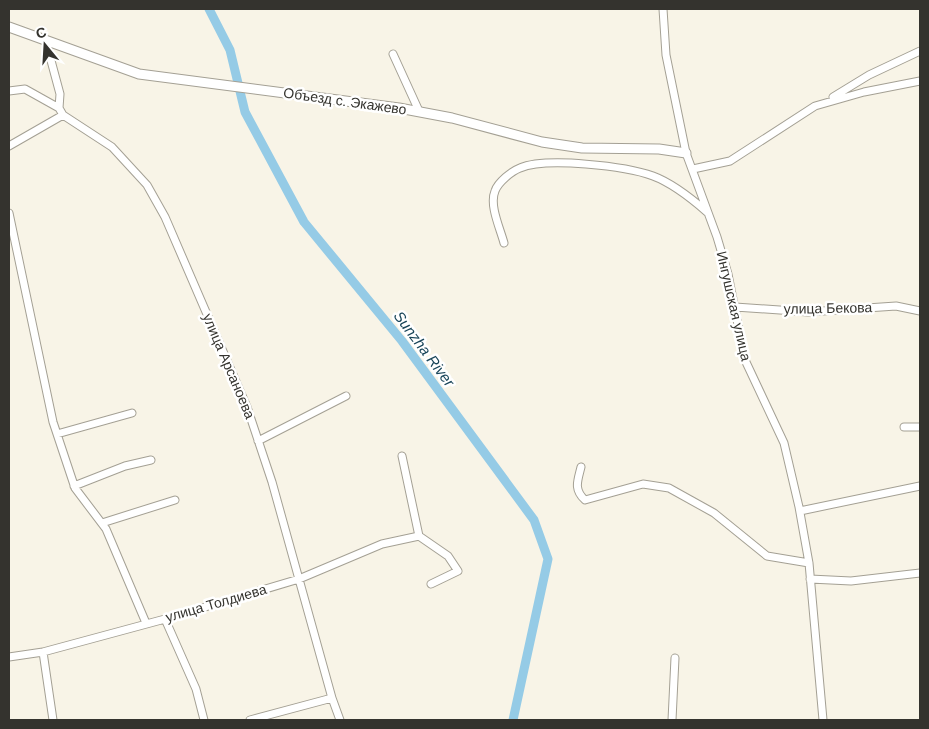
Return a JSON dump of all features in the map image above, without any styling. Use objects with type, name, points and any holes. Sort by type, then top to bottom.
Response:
[{"type":"main road","name":"Объезд с. Экажево","points":[[9,27],[46,42],[140,74],[419,111],[542,142],[582,148],[659,149],[686,153]]},
{"type":"street","name":"Ингушская улица","points":[[663,9],[666,56],[686,153],[709,214],[728,274],[745,360],[784,443],[800,511],[809,563],[823,720]]},
{"type":"street","points":[[46,42],[60,94],[58,108]]},
{"type":"street","points":[[693,169],[730,160],[804,112],[826,102],[869,75],[920,51]]},
{"type":"street","points":[[393,54],[419,111]]},
{"type":"street","points":[[826,102],[920,81]]},
{"type":"street","name":"улица Арсаноева","points":[[9,90],[25,89],[58,108],[63,115],[112,147],[148,185],[165,217],[247,407],[340,720]]},
{"type":"street","points":[[9,146],[63,115]]},
{"type":"street","points":[[504,243],[493,202],[494,191],[500,183],[520,168],[544,164],[596,165],[634,170],[654,176],[692,198],[709,214]]},
{"type":"street","points":[[9,213],[57,434],[74,486],[102,523],[146,622]]},
{"type":"street","name":"улица Бекова","points":[[735,307],[808,312],[896,306],[920,311]]},
{"type":"street","points":[[258,441],[346,396]]},
{"type":"street","points":[[57,434],[132,413]]},
{"type":"street","points":[[904,427],[920,427]]},
{"type":"street","points":[[402,456],[419,536],[448,556],[458,571],[431,584]]},
{"type":"street","points":[[74,486],[124,466],[151,460]]},
{"type":"street","points":[[581,466],[576,487],[579,494],[585,500],[643,484],[669,488],[714,513],[768,556],[809,563]]},
{"type":"street","points":[[800,511],[920,486]]},
{"type":"street","points":[[102,523],[175,500]]},
{"type":"street","name":"улица Толдиева","points":[[9,657],[43,652],[146,622],[165,619],[299,579],[382,544],[419,536]]},
{"type":"street","points":[[810,579],[851,581],[920,573]]},
{"type":"street","points":[[165,619],[196,689],[204,720]]},
{"type":"street","points":[[43,652],[53,720]]},
{"type":"street","points":[[672,720],[676,658]]},
{"type":"street","points":[[250,720],[332,698]]},
{"type":"waterway","name":"Sunzha River","points":[[209,9],[230,50],[245,112],[304,222],[402,341],[534,520],[548,559],[513,720]]}]
